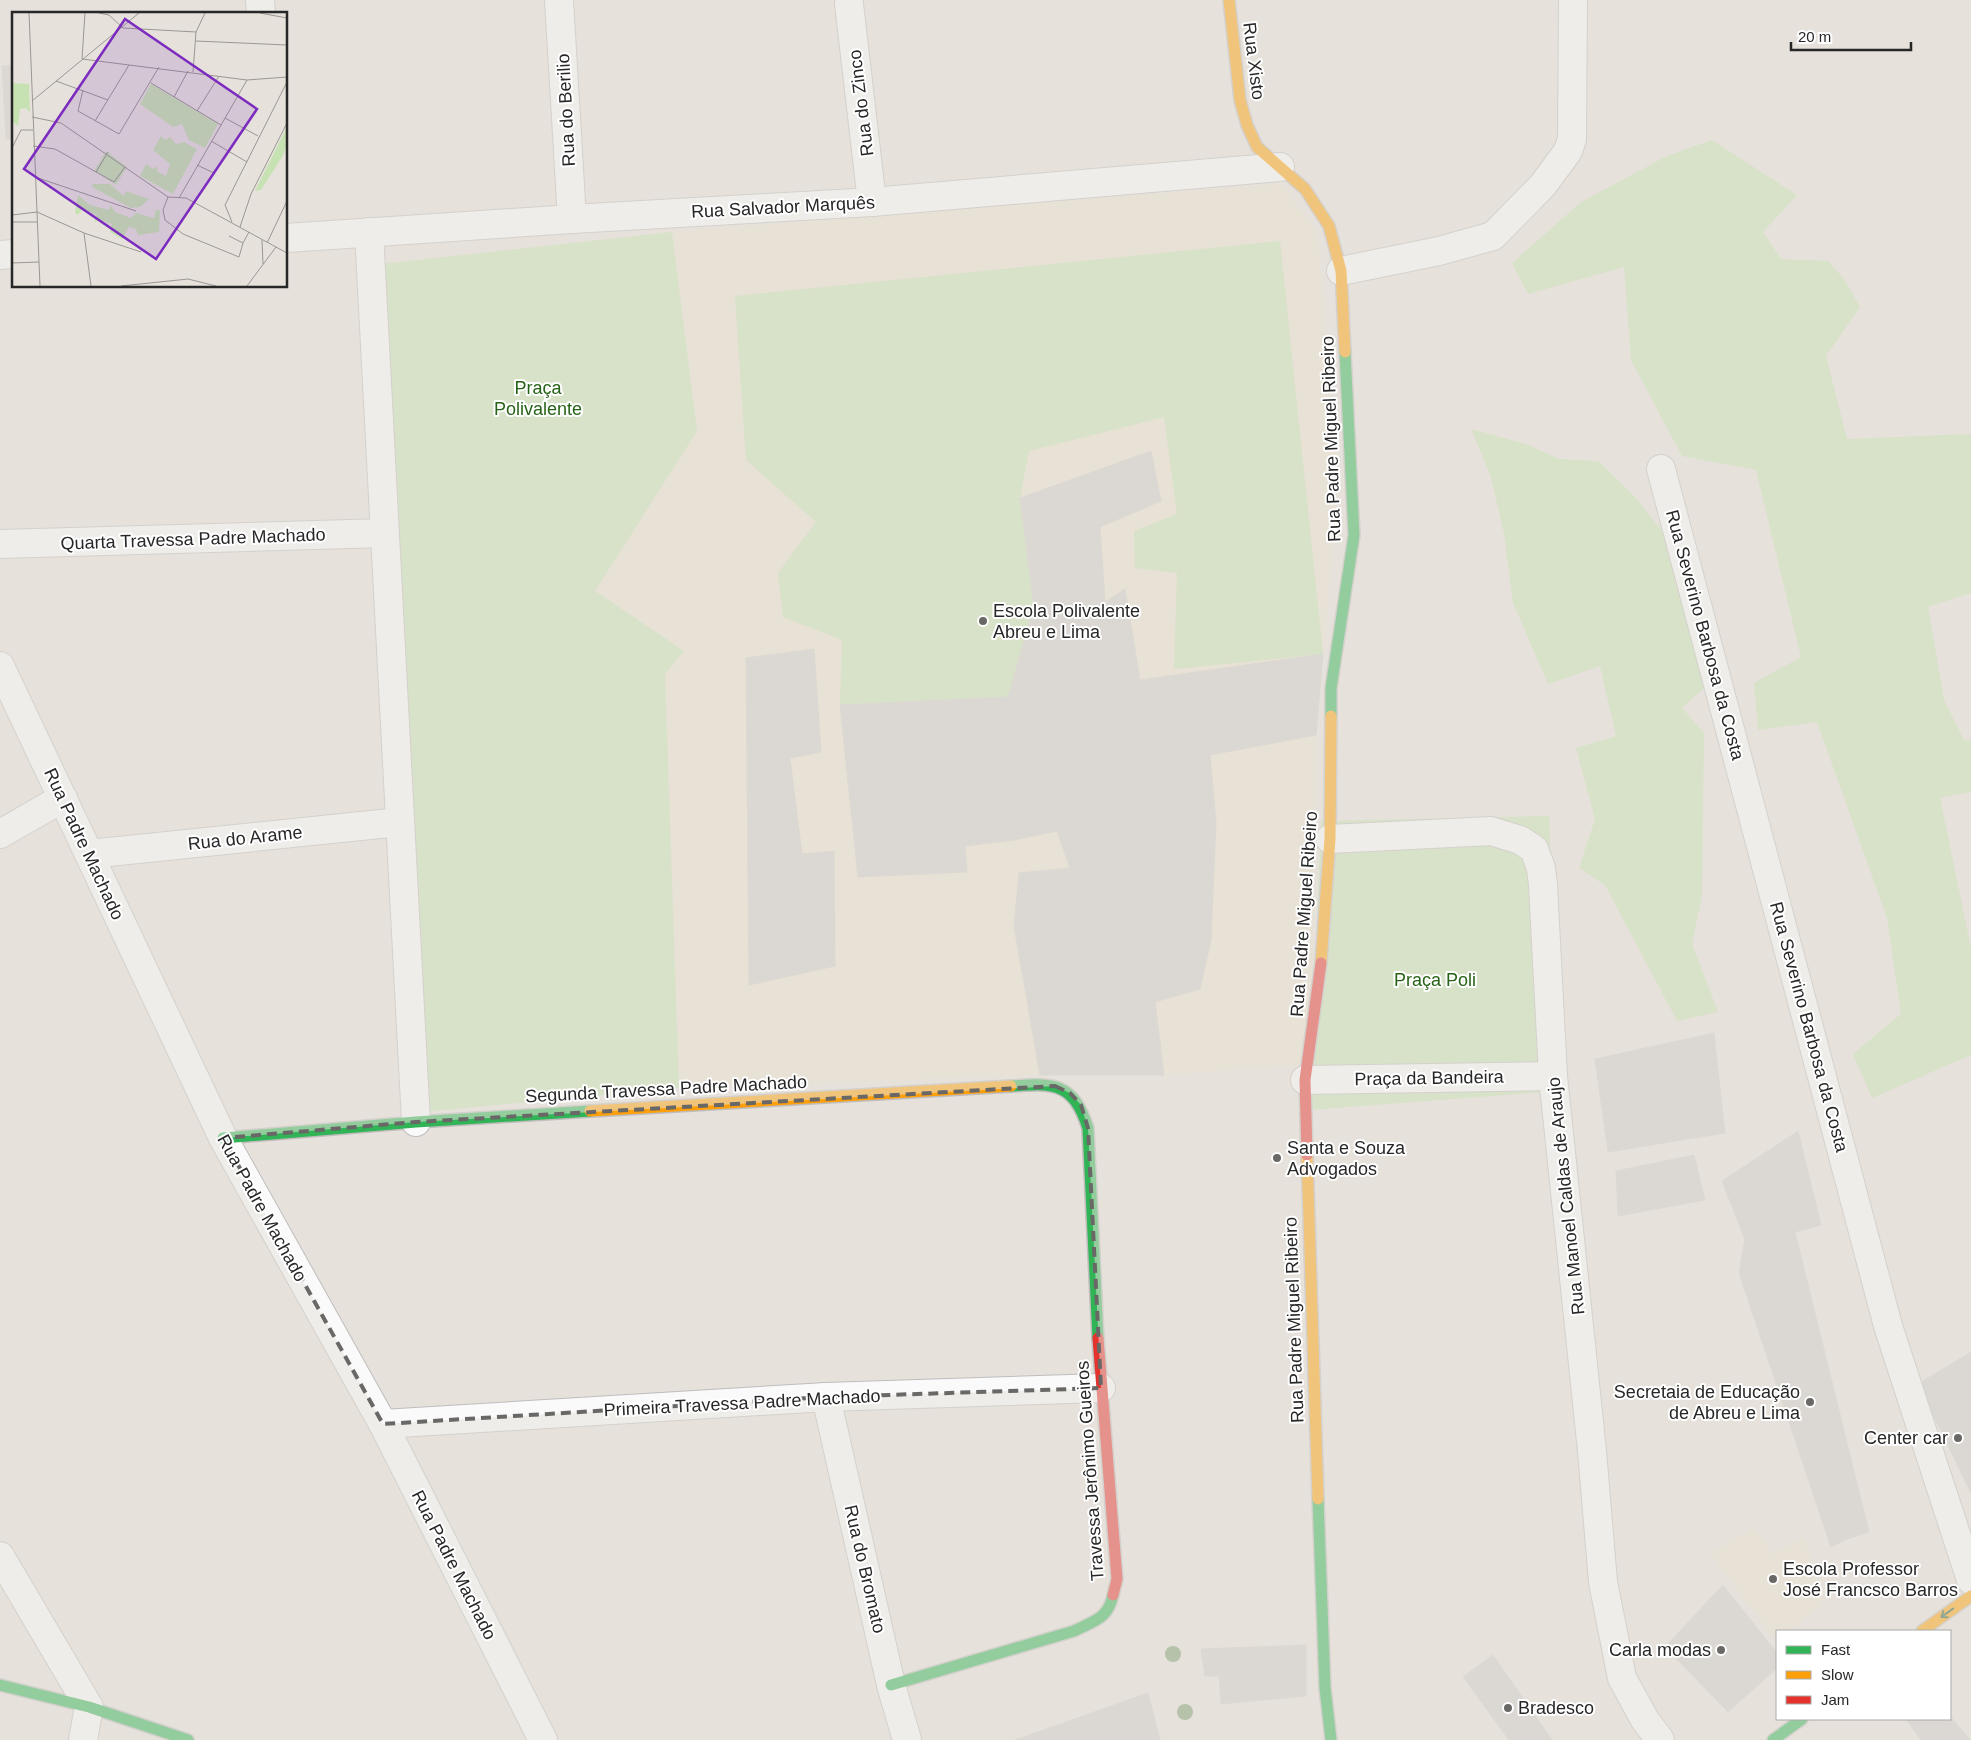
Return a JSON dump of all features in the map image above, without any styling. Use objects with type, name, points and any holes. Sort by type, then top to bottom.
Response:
[{"type":"main road","name":"Rua Xisto","points":[[1229,0],[1240,100],[1247,125]]},
{"type":"main road","name":"Rua Padre Miguel Ribeiro","points":[[1247,125],[1257,147],[1305,189],[1329,226],[1341,271],[1354,535],[1331,688],[1330,839],[1319,984],[1305,1080],[1308,1229],[1325,1688],[1331,1740]]},
{"type":"main road","name":"Segunda Travessa Padre Machado","points":[[223,1138],[416,1122],[1042,1084],[1055,1086],[1070,1093],[1081,1105],[1088,1128]]},
{"type":"main road","name":"Travessa Jerônimo Gueiros","points":[[892,1685],[1074,1631],[1098,1620],[1110,1608],[1118,1579],[1102,1388],[1088,1128]]},
{"type":"main road","points":[[1923,1630],[1971,1596]]},
{"type":"main road","points":[[0,1685],[89,1707],[188,1740]]},
{"type":"main road","points":[[1773,1740],[1801,1720]]},
{"type":"street","name":"Rua do Berilio","points":[[559,0],[572,219]]},
{"type":"street","points":[[1341,271],[1438,252],[1493,236],[1544,185],[1568,151],[1572,139],[1573,0]]},
{"type":"street","name":"Rua do Zinco","points":[[849,4],[872,202]]},
{"type":"street","name":"Rua Salvador Marquês","points":[[288,238],[872,202],[1280,167]]},
{"type":"street","points":[[369,232],[416,1122]]},
{"type":"street","name":"Rua Severino Barbosa da Costa","points":[[1660,469],[1888,1326],[1971,1580]]},
{"type":"street","name":"Quarta Travessa Padre Machado","points":[[0,544],[386,533]]},
{"type":"street","name":"Rua Padre Machado","points":[[0,666],[223,1138],[383,1424],[543,1740]]},
{"type":"street","points":[[0,834],[63,798]]},
{"type":"street","name":"Rua do Arame","points":[[89,854],[400,822]]},
{"type":"street","name":"Rua Manoel Caldas de Araujo","points":[[1330,839],[1491,831],[1520,840],[1534,849],[1541,868],[1553,1076],[1592,1451],[1602,1582],[1622,1678],[1645,1720],[1660,1740]]},
{"type":"street","name":"Praça da Bandeira","points":[[1305,1080],[1553,1076]]},
{"type":"street","name":"Primeira Travessa Padre Machado","points":[[383,1424],[826,1397],[1102,1388]]},
{"type":"street","name":"Rua do Bromato","points":[[826,1397],[906,1740]]},
{"type":"street","points":[[0,1556],[89,1707],[83,1740]]},
{"type":"highlighted area","points":[[1055,1086],[1070,1093],[1081,1105],[1088,1128],[1101,1388],[826,1397],[383,1424],[223,1138],[416,1122]]},
{"type":"shaded area","name":"Escola Polivalente Abreu e Lima","points":[[1280,184],[1317,231],[1339,475],[1316,735],[1311,1064],[1164,1075],[1040,1075],[679,1088],[665,673],[684,651],[595,591],[697,431],[672,232]]},
{"type":"shaded area","name":"Escola Professor José Francsco Barros","points":[[1754,1527],[1773,1554],[1804,1538],[1823,1604],[1789,1630],[1776,1630],[1776,1640],[1711,1554]]},
{"type":"green space","points":[[1712,140],[1797,195],[1763,232],[1781,259],[1828,261],[1844,279],[1860,307],[1826,356],[1847,439],[1971,434],[1971,593],[1928,607],[1944,700],[1964,740],[1971,741],[1971,792],[1940,798],[1971,948],[1971,1055],[1872,1098],[1853,1054],[1901,1014],[1887,918],[1817,722],[1758,730],[1754,683],[1801,657],[1756,470],[1682,456],[1631,360],[1624,267],[1528,294],[1512,263],[1581,202],[1667,156]]},
{"type":"green space","name":"Praça Polivalente","points":[[672,232],[697,431],[595,591],[684,651],[665,674],[679,1088],[422,1112],[381,264]]},
{"type":"green space","points":[[1280,241],[1323,654],[1174,669],[1177,573],[1135,568],[1134,531],[1177,514],[1164,417],[1029,451],[1020,498],[1034,606],[1008,697],[840,705],[842,640],[783,617],[778,573],[816,522],[746,460],[735,296]]},
{"type":"green space","points":[[1471,429],[1526,444],[1559,459],[1598,461],[1635,497],[1666,536],[1707,685],[1682,708],[1704,733],[1702,895],[1692,944],[1718,1012],[1677,1021],[1605,885],[1579,868],[1595,819],[1576,748],[1616,736],[1600,666],[1548,684],[1513,603],[1504,534],[1491,477]]},
{"type":"green space","name":"Praça Poli","points":[[1549,816],[1559,1091],[1309,1110],[1321,821]]},
{"type":"building","points":[[12,65],[12,139],[6,139],[2,66]]},
{"type":"building","points":[[1151,451],[1161,501],[1100,527],[1105,602],[1125,589],[1140,680],[1323,654],[1316,735],[1210,755],[1216,822],[1211,940],[1200,989],[1155,1002],[1164,1075],[1040,1075],[1014,926],[1019,873],[1070,868],[1057,831],[1014,840],[965,846],[967,872],[858,877],[840,705],[1008,697],[1034,606],[1020,498]]},
{"type":"building","points":[[814,649],[821,752],[790,758],[802,854],[834,851],[835,966],[749,985],[746,658]]},
{"type":"building","points":[[1714,1033],[1725,1133],[1608,1152],[1595,1059]]},
{"type":"building","name":"Secretaia de Educação de Abreu e Lima","points":[[1798,1131],[1821,1225],[1795,1232],[1869,1532],[1847,1539],[1831,1547],[1739,1273],[1745,1239],[1722,1181]]},
{"type":"building","points":[[1694,1155],[1705,1200],[1618,1216],[1616,1171]]},
{"type":"building","name":"Center car","points":[[1971,1352],[1971,1493],[1918,1384]]},
{"type":"building","name":"Carla modas","points":[[1723,1585],[1776,1652],[1776,1669],[1728,1712],[1665,1647]]},
{"type":"building","points":[[1306,1645],[1306,1696],[1221,1704],[1219,1676],[1205,1676],[1201,1649]]},
{"type":"building","name":"Bradesco","points":[[1493,1655],[1552,1740],[1509,1740],[1463,1677]]},
{"type":"building","points":[[1148,1693],[1160,1740],[1015,1740]]},
{"type":"building","points":[[1951,1717],[1970,1740],[1921,1740],[1907,1720],[1951,1720]]},
{"type":"traffic: fast","points":[[1331,716],[1331,688],[1354,535],[1345,352]]},
{"type":"traffic: fast","points":[[1011,1086],[1039,1085],[1060,1089],[1076,1102],[1088,1128],[1098,1338]]},
{"type":"traffic: fast","points":[[223,1138],[416,1122],[590,1111]]},
{"type":"traffic: fast","points":[[1318,1499],[1325,1688],[1331,1740]]},
{"type":"traffic: fast","points":[[891,1685],[1074,1631],[1094,1622],[1104,1614],[1111,1603],[1113,1595]]},
{"type":"traffic: fast","points":[[0,1685],[89,1707],[188,1740]]},
{"type":"traffic: fast","points":[[1773,1740],[1801,1720]]},
{"type":"traffic: slow","points":[[1229,0],[1240,100],[1247,125],[1257,147],[1305,189],[1329,226],[1341,271],[1345,352]]},
{"type":"traffic: slow","points":[[1321,963],[1330,839],[1331,716]]},
{"type":"traffic: slow","points":[[590,1111],[1011,1086]]},
{"type":"traffic: slow","points":[[1307,1155],[1318,1499]]},
{"type":"traffic: slow","points":[[1923,1630],[1971,1596]]},
{"type":"traffic: jam","points":[[1307,1155],[1305,1080],[1321,963]]},
{"type":"traffic: jam","points":[[1098,1338],[1117,1579],[1113,1595]]},
{"type":"place","name":"Escola Polivalente Abreu e Lima","points":[[983,621]]},
{"type":"place","name":"Santa e Souza Advogados","points":[[1277,1158]]},
{"type":"place","name":"Secretaia de Educação de Abreu e Lima","points":[[1810,1402]]},
{"type":"place","name":"Center car","points":[[1958,1438]]},
{"type":"place","name":"Escola Professor José Francsco Barros","points":[[1773,1579]]},
{"type":"place","name":"Carla modas","points":[[1721,1650]]},
{"type":"place","name":"Bradesco","points":[[1508,1708]]}]
